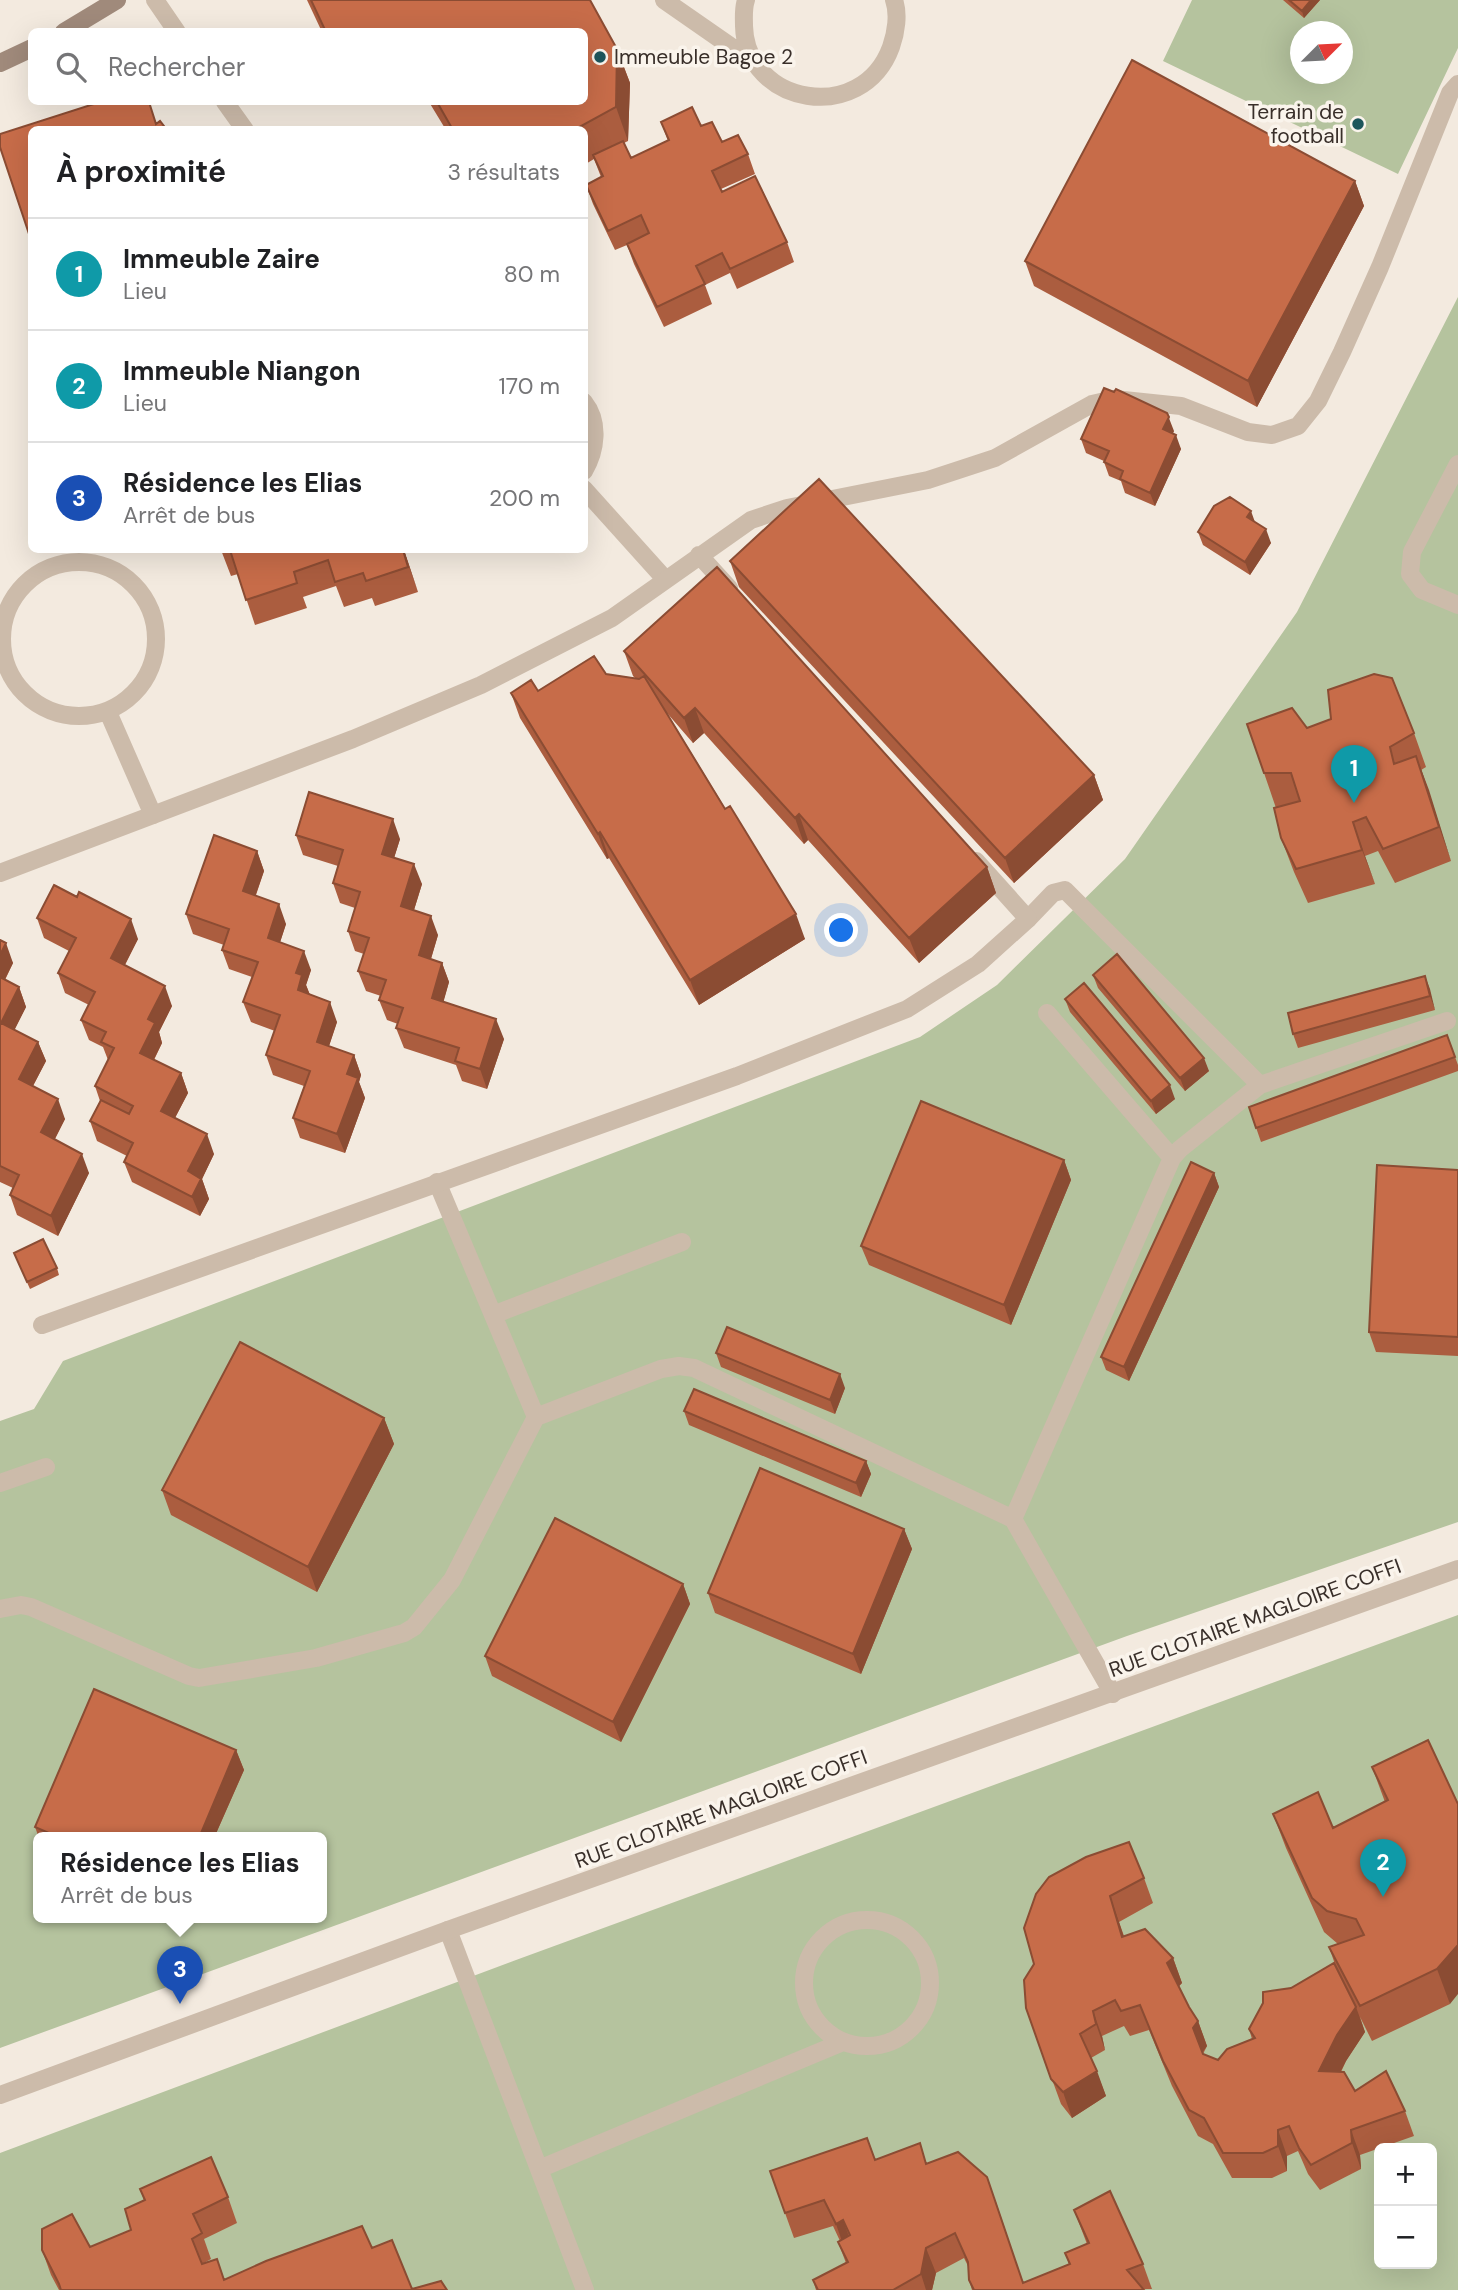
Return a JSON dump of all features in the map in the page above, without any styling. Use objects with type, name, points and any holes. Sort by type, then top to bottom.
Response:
[{"type":"street","points":[[71,28],[117,0]]},
{"type":"street","points":[[155,0],[174,28]]},
{"type":"street","points":[[664,0],[756,64],[778,86],[806,97],[836,96],[864,85],[885,63],[896,34],[894,0]]},
{"type":"street","points":[[746,0],[744,37],[756,64]]},
{"type":"street","points":[[0,64],[28,50]]},
{"type":"street","points":[[0,873],[353,739],[481,685],[612,618],[751,520],[787,508],[928,481],[995,458],[1092,404],[1114,399],[1181,406],[1248,432],[1272,436],[1298,426],[1318,401],[1342,352],[1380,267],[1450,93],[1458,84]]},
{"type":"street","points":[[227,105],[242,126]]},
{"type":"street","points":[[588,406],[595,433],[592,459],[588,465]]},
{"type":"street","points":[[1458,464],[1412,552],[1410,574],[1422,590],[1458,605]]},
{"type":"street","points":[[588,493],[665,579]]},
{"type":"street","points":[[699,555],[745,605]]},
{"type":"street","points":[[80,562],[109,568],[134,585],[150,611],[156,640],[150,671],[133,695],[108,712],[78,717],[49,711],[23,694],[7,668],[1,637],[8,609],[24,584],[50,567],[80,562]]},
{"type":"street","points":[[108,712],[153,815]]},
{"type":"street","points":[[964,848],[1028,919]]},
{"type":"street","points":[[42,1325],[737,1076],[907,1009],[978,964],[1053,893],[1065,890],[1259,1085]]},
{"type":"street","points":[[1047,1013],[1172,1158]]},
{"type":"street","points":[[1013,1519],[1172,1158],[1259,1085],[1447,1021]]},
{"type":"street","points":[[437,1182],[536,1417]]},
{"type":"street","points":[[493,1315],[682,1242]]},
{"type":"street","points":[[0,1609],[21,1605],[32,1607],[199,1678],[316,1658],[404,1633],[414,1627],[452,1580],[536,1417],[661,1370],[679,1366],[694,1368],[1013,1519],[1113,1694]]},
{"type":"street","points":[[0,1483],[46,1467]]},
{"type":"street","name":"RUE CLOTAIRE MAGLOIRE COFFI","points":[[0,2095],[448,1930],[1458,1569]]},
{"type":"street","points":[[539,2169],[843,2042],[867,2047],[891,2042],[912,2029],[926,2008],[931,1984],[926,1959],[913,1939],[892,1925],[868,1919],[844,1924],[823,1938],[808,1958],[804,1982],[809,2007],[822,2028],[843,2042]]},
{"type":"street","points":[[448,1930],[585,2290]]},
{"type":"green space","name":"Terrain de football","points":[[1192,0],[1458,0],[1458,48],[1398,174],[1163,61]]},
{"type":"green space","points":[[1458,297],[1458,1522],[1127,1636],[0,2048],[0,1421],[34,1409],[63,1361],[920,1037],[997,985],[1125,859],[1297,612]]},
{"type":"green space","points":[[1458,1615],[1458,2290],[0,2290],[0,2153],[516,1960]]},
{"type":"building","points":[[311,0],[590,0],[617,49],[616,107],[581,126],[451,126],[439,105],[588,105],[588,28],[324,28]]},
{"type":"building","points":[[1289,0],[1311,0],[1302,11]]},
{"type":"building","points":[[1132,60],[1355,181],[1248,381],[1025,261]]},
{"type":"building","points":[[91,105],[150,105],[156,124],[160,121],[164,126],[28,126],[28,231],[0,147],[0,134]]},
{"type":"building","points":[[692,107],[701,126],[712,122],[722,142],[738,135],[748,154],[712,171],[722,192],[755,176],[787,242],[730,269],[722,253],[696,266],[705,284],[657,307],[627,244],[649,233],[641,215],[608,231],[588,184],[603,176],[593,155],[623,141],[631,158],[669,140],[661,122]]},
{"type":"building","points":[[1104,388],[1114,392],[1116,389],[1167,413],[1169,417],[1163,429],[1176,435],[1150,493],[1120,479],[1123,471],[1104,462],[1109,451],[1081,439]]},
{"type":"building","points":[[819,479],[1094,775],[1005,858],[730,561]]},
{"type":"building","points":[[1230,497],[1251,511],[1247,517],[1266,529],[1245,562],[1198,532],[1214,506]]},
{"type":"building","points":[[231,553],[404,553],[408,567],[366,581],[363,573],[335,582],[328,560],[294,572],[297,583],[246,600]]},
{"type":"building","points":[[717,567],[987,867],[909,938],[799,814],[795,818],[695,708],[684,718],[624,651]]},
{"type":"building","points":[[594,656],[606,674],[639,679],[644,676],[725,809],[730,806],[796,914],[690,980],[511,693],[531,680],[538,691]]},
{"type":"building","points":[[1374,674],[1392,678],[1414,733],[1390,747],[1394,764],[1416,756],[1439,827],[1383,849],[1366,817],[1353,822],[1362,850],[1296,869],[1281,838],[1274,808],[1300,801],[1291,773],[1264,773],[1247,724],[1292,708],[1307,728],[1331,719],[1328,690]]},
{"type":"building","points":[[309,792],[393,819],[382,854],[414,864],[401,906],[431,916],[419,955],[442,963],[432,998],[496,1019],[480,1069],[455,1061],[459,1048],[396,1028],[403,1008],[379,1000],[386,980],[358,971],[369,938],[348,931],[360,892],[333,883],[343,850],[296,835]]},
{"type":"building","points":[[214,835],[257,851],[243,891],[279,904],[268,938],[304,951],[296,973],[302,975],[298,990],[330,1002],[317,1042],[354,1055],[347,1074],[358,1078],[337,1134],[293,1118],[310,1071],[266,1055],[280,1015],[243,1002],[258,962],[222,950],[229,929],[186,914]]},
{"type":"building","points":[[54,885],[77,897],[79,892],[131,919],[111,958],[165,986],[148,1019],[155,1023],[140,1053],[181,1073],[161,1111],[207,1134],[188,1171],[201,1179],[192,1197],[124,1162],[133,1143],[90,1121],[101,1100],[129,1114],[133,1106],[95,1086],[114,1048],[101,1042],[106,1032],[81,1020],[95,992],[58,973],[76,938],[37,918]]},
{"type":"building","points":[[0,940],[6,943],[0,955]]},
{"type":"building","points":[[1117,954],[1204,1058],[1180,1078],[1093,975]]},
{"type":"building","points":[[1425,976],[1430,996],[1293,1034],[1288,1013]]},
{"type":"building","points":[[0,977],[19,987],[1,1023],[38,1042],[19,1079],[58,1099],[41,1132],[82,1154],[51,1216],[10,1195],[19,1175],[0,1166]]},
{"type":"building","points":[[1084,983],[1170,1085],[1151,1101],[1065,999]]},
{"type":"building","points":[[1447,1035],[1455,1057],[1256,1128],[1249,1107]]},
{"type":"building","points":[[921,1101],[1064,1160],[1004,1305],[861,1246]]},
{"type":"building","points":[[1191,1162],[1214,1173],[1124,1367],[1101,1357]]},
{"type":"building","points":[[1377,1165],[1458,1170],[1458,1337],[1369,1332]]},
{"type":"building","points":[[43,1239],[57,1268],[27,1282],[14,1253]]},
{"type":"building","points":[[727,1327],[840,1374],[830,1400],[716,1353]]},
{"type":"building","points":[[240,1342],[384,1418],[308,1567],[162,1490]]},
{"type":"building","points":[[694,1389],[866,1461],[856,1483],[684,1411]]},
{"type":"building","points":[[760,1468],[904,1529],[853,1654],[708,1593]]},
{"type":"building","points":[[555,1518],[683,1584],[613,1722],[485,1656]]},
{"type":"building","points":[[94,1689],[236,1750],[202,1832],[46,1832],[35,1827]]},
{"type":"building","points":[[1428,1740],[1458,1804],[1458,1945],[1437,1969],[1360,2006],[1329,1947],[1364,1935],[1356,1919],[1327,1911],[1312,1898],[1273,1814],[1318,1792],[1333,1828],[1388,1800],[1372,1767]]},
{"type":"building","points":[[1129,1842],[1144,1878],[1110,1896],[1122,1937],[1145,1929],[1173,1958],[1167,1963],[1198,2021],[1193,2028],[1203,2054],[1218,2060],[1227,2049],[1255,2038],[1249,2029],[1263,2003],[1263,1992],[1291,1988],[1334,1963],[1356,2007],[1337,2035],[1319,2071],[1344,2072],[1355,2091],[1386,2071],[1405,2111],[1351,2130],[1352,2143],[1311,2165],[1289,2126],[1278,2130],[1278,2146],[1263,2153],[1223,2153],[1204,2118],[1189,2110],[1163,2061],[1140,2005],[1121,2011],[1115,2000],[1093,2011],[1096,2024],[1080,2034],[1097,2071],[1063,2092],[1051,2079],[1026,2008],[1024,1980],[1034,1964],[1024,1928],[1036,1894],[1049,1877],[1086,1857]]},
{"type":"building","points":[[867,2138],[875,2160],[920,2143],[926,2164],[958,2152],[987,2177],[1023,2283],[1070,2264],[1065,2253],[1089,2243],[1074,2210],[1110,2191],[1143,2264],[1127,2270],[1144,2290],[974,2290],[969,2280],[968,2262],[955,2233],[926,2248],[921,2274],[893,2290],[818,2290],[813,2280],[848,2262],[838,2242],[850,2235],[843,2220],[836,2224],[824,2200],[785,2213],[770,2171]]},
{"type":"building","points":[[211,2157],[228,2197],[193,2214],[202,2233],[192,2239],[202,2264],[217,2259],[224,2280],[266,2261],[362,2226],[372,2248],[392,2240],[412,2289],[441,2281],[447,2290],[61,2290],[42,2250],[42,2229],[72,2214],[90,2247],[131,2230],[125,2209],[145,2200],[140,2189]]},
{"type":"place","name":"Immeuble Bagoe 2","points":[[600,57]]},
{"type":"place","name":"Terrain de football","points":[[1358,124]]},
{"type":"place","name":"Immeuble Zaire","points":[[1354,803]]},
{"type":"place","name":"Immeuble Niangon","points":[[1383,1897]]},
{"type":"place","name":"Résidence les Elias","points":[[180,2004]]}]
